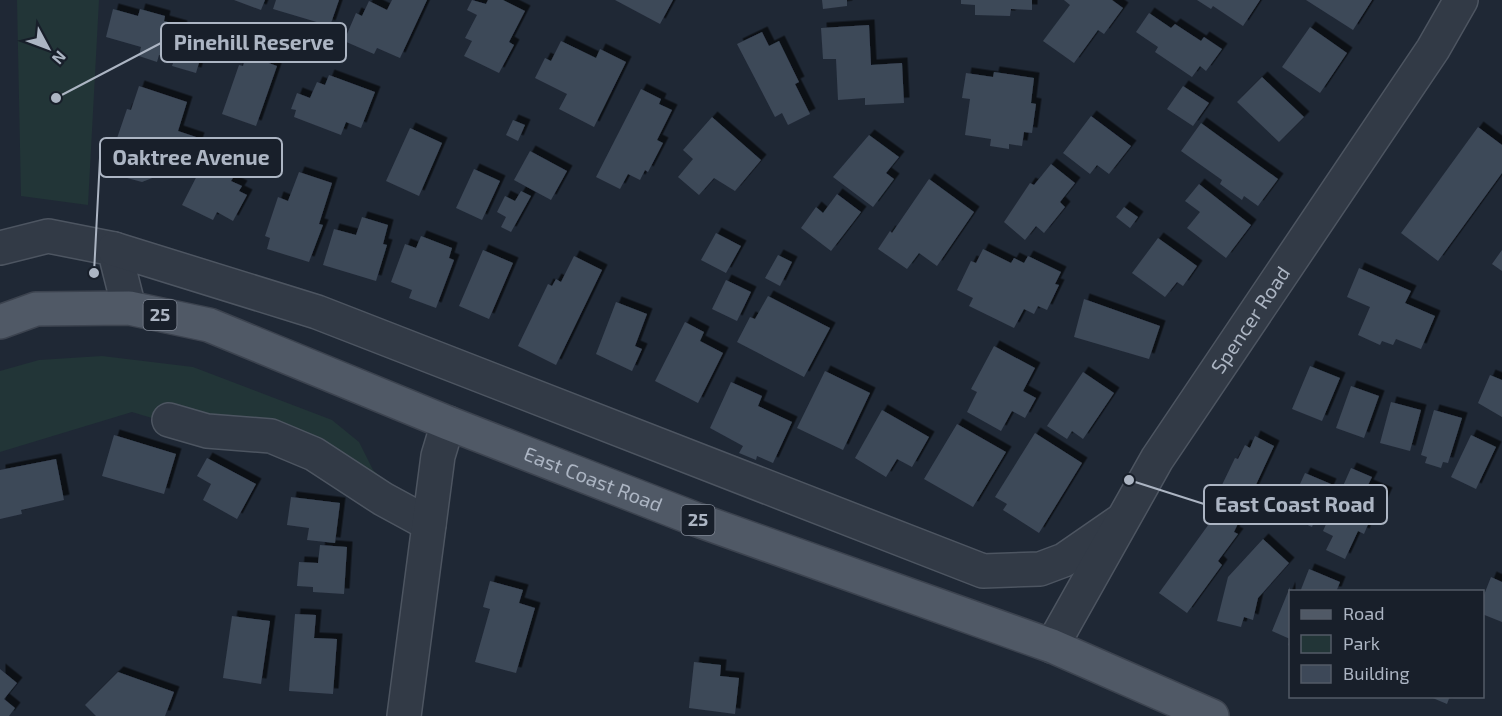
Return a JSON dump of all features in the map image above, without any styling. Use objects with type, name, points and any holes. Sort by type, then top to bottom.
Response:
[{"type":"main road","name":"East Coast Road","points":[[0,322],[36,309],[129,308],[209,326],[448,423],[695,519],[1052,646],[1212,716]]},
{"type":"street","name":"Spencer Road","points":[[1052,646],[1119,522],[1157,459],[1433,49],[1461,0]]},
{"type":"street","points":[[0,248],[48,236],[114,249],[316,312],[983,571],[1040,570],[1064,560],[1119,522]]},
{"type":"street","points":[[114,249],[129,308]]},
{"type":"street","points":[[169,420],[207,431],[272,436],[314,454],[383,499],[429,524]]},
{"type":"street","points":[[404,716],[438,456],[448,423]]},
{"type":"green space","points":[[17,0],[99,0],[88,205],[21,196]]},
{"type":"green space","points":[[102,356],[193,367],[332,420],[359,442],[373,470],[381,477],[379,488],[307,438],[162,421],[132,412],[0,452],[0,371],[39,360]]},
{"type":"building","points":[[234,0],[265,0],[261,10]]},
{"type":"building","points":[[276,0],[339,0],[330,26],[273,9]]},
{"type":"building","points":[[392,0],[427,0],[400,58],[377,48],[374,54],[344,41],[356,13],[362,16],[369,1],[387,10]]},
{"type":"building","points":[[472,0],[486,4],[488,0],[503,0],[525,11],[509,42],[514,45],[499,73],[464,56],[472,41],[465,38],[477,15],[467,10]]},
{"type":"building","points":[[615,0],[673,0],[660,24]]},
{"type":"building","points":[[822,0],[847,0],[847,6],[823,9]]},
{"type":"building","points":[[961,0],[1032,0],[1032,10],[1011,9],[1010,16],[975,15],[975,5],[961,4]]},
{"type":"building","points":[[1064,0],[1112,0],[1123,8],[1104,34],[1098,30],[1074,63],[1043,41],[1070,5]]},
{"type":"building","points":[[1197,0],[1260,0],[1243,26],[1213,6],[1211,9]]},
{"type":"building","points":[[1306,0],[1372,0],[1353,30]]},
{"type":"building","points":[[113,9],[138,16],[140,9],[165,16],[164,21],[182,26],[180,32],[206,39],[196,73],[172,66],[174,60],[159,55],[157,62],[139,56],[141,47],[106,37]]},
{"type":"building","points":[[1149,13],[1171,28],[1175,24],[1201,41],[1204,37],[1222,49],[1206,71],[1200,66],[1192,77],[1155,52],[1158,47],[1136,32]]},
{"type":"building","points":[[869,25],[871,65],[902,63],[904,103],[865,105],[865,98],[838,100],[836,59],[823,59],[821,28]]},
{"type":"building","points":[[1310,27],[1347,53],[1320,93],[1282,67]]},
{"type":"building","points":[[762,32],[769,46],[779,41],[799,82],[795,84],[810,114],[788,125],[782,113],[775,117],[737,44]]},
{"type":"building","points":[[561,41],[596,58],[600,49],[626,62],[594,127],[559,109],[567,94],[535,78],[545,58],[551,61]]},
{"type":"building","points":[[246,55],[277,66],[256,126],[222,114],[239,65],[243,66]]},
{"type":"building","points":[[994,72],[1034,78],[1031,103],[1036,104],[1032,133],[1024,132],[1022,146],[1009,144],[1009,149],[990,146],[991,139],[965,135],[970,99],[962,98],[966,73],[993,77]]},
{"type":"building","points":[[329,75],[375,92],[361,128],[346,122],[341,135],[294,117],[296,110],[291,109],[297,93],[310,98],[317,82],[325,85]]},
{"type":"building","points":[[1262,77],[1304,117],[1279,142],[1237,102]]},
{"type":"building","points":[[139,86],[187,102],[178,131],[199,138],[188,171],[167,164],[160,175],[142,182],[127,178],[118,169],[113,150],[127,109],[131,110]]},
{"type":"building","points":[[1183,86],[1209,103],[1193,126],[1167,109]]},
{"type":"building","points":[[641,89],[661,99],[659,104],[672,110],[657,140],[663,143],[648,172],[645,170],[640,180],[628,174],[620,189],[596,177]]},
{"type":"building","points":[[1091,116],[1131,146],[1109,174],[1097,165],[1090,174],[1063,153]]},
{"type":"building","points":[[712,117],[761,160],[735,191],[714,178],[699,195],[678,177],[693,159],[683,150]]},
{"type":"building","points":[[513,120],[525,125],[518,141],[506,135]]},
{"type":"building","points":[[1201,123],[1278,179],[1258,206],[1244,196],[1242,200],[1220,184],[1222,180],[1181,151]]},
{"type":"building","points":[[1478,127],[1502,145],[1502,173],[1438,261],[1401,233]]},
{"type":"building","points":[[410,128],[442,143],[419,196],[386,181]]},
{"type":"building","points":[[869,135],[899,157],[886,173],[894,179],[873,207],[833,177]]},
{"type":"building","points":[[530,151],[567,171],[551,200],[514,180]]},
{"type":"building","points":[[206,158],[236,173],[231,181],[242,186],[239,191],[247,195],[233,221],[217,212],[213,220],[182,205]]},
{"type":"building","points":[[1051,164],[1075,183],[1060,202],[1065,207],[1044,233],[1036,226],[1025,240],[1004,222],[1030,183],[1034,185]]},
{"type":"building","points":[[474,169],[500,181],[482,220],[456,208]]},
{"type":"building","points":[[299,172],[332,183],[319,224],[323,225],[309,262],[267,249],[270,238],[265,236],[278,197],[288,201]]},
{"type":"building","points":[[929,179],[974,212],[937,266],[919,253],[907,269],[878,249],[890,231],[892,233]]},
{"type":"building","points":[[1199,184],[1251,225],[1226,258],[1187,228],[1200,212],[1185,201]]},
{"type":"building","points":[[521,191],[531,196],[511,232],[501,227],[506,217],[497,212],[505,196],[515,201]]},
{"type":"building","points":[[837,194],[861,212],[831,251],[801,228],[816,207],[823,213]]},
{"type":"building","points":[[1124,207],[1138,217],[1130,228],[1116,217]]},
{"type":"building","points":[[362,217],[388,225],[383,244],[387,245],[376,281],[323,265],[334,229],[356,235]]},
{"type":"building","points":[[716,233],[741,246],[726,273],[701,260]]},
{"type":"building","points":[[421,236],[452,248],[449,258],[454,260],[436,308],[409,298],[412,290],[391,282],[405,244],[416,248]]},
{"type":"building","points":[[1158,238],[1197,266],[1183,286],[1177,282],[1165,297],[1132,273]]},
{"type":"building","points":[[983,249],[1011,263],[1014,258],[1024,263],[1028,256],[1061,272],[1055,284],[1059,285],[1047,310],[1038,306],[1034,314],[1024,309],[1014,328],[969,306],[973,298],[957,290],[971,261],[976,263]]},
{"type":"building","points":[[483,250],[513,263],[489,319],[459,306]]},
{"type":"building","points":[[1502,250],[1502,271],[1492,264]]},
{"type":"building","points":[[778,255],[792,262],[780,286],[765,278]]},
{"type":"building","points":[[574,256],[602,270],[556,365],[518,346],[548,284],[552,286],[556,279],[561,282]]},
{"type":"building","points":[[1359,268],[1411,291],[1405,303],[1435,316],[1421,349],[1396,339],[1393,345],[1382,341],[1380,345],[1358,335],[1370,307],[1347,297]]},
{"type":"building","points":[[726,280],[751,292],[737,321],[712,309]]},
{"type":"building","points":[[768,296],[830,328],[804,377],[737,342],[750,317],[755,319]]},
{"type":"building","points":[[1084,299],[1160,326],[1149,359],[1074,337]]},
{"type":"building","points":[[616,302],[647,314],[635,346],[642,349],[632,371],[596,354]]},
{"type":"building","points":[[685,322],[704,332],[700,341],[723,353],[698,403],[655,381]]},
{"type":"building","points":[[994,346],[1035,368],[1023,391],[1036,398],[1025,418],[1012,411],[1001,431],[967,412],[977,392],[971,389]]},
{"type":"building","points":[[1310,366],[1340,378],[1322,421],[1292,409]]},
{"type":"building","points":[[825,371],[870,393],[843,450],[797,428]]},
{"type":"building","points":[[1083,372],[1114,393],[1083,439],[1072,431],[1067,439],[1047,426]]},
{"type":"building","points":[[1490,375],[1502,380],[1502,417],[1478,403]]},
{"type":"building","points":[[731,382],[762,396],[758,406],[792,422],[773,463],[757,456],[756,460],[739,453],[743,446],[710,428]]},
{"type":"building","points":[[1351,386],[1379,396],[1364,438],[1336,428]]},
{"type":"building","points":[[1391,402],[1421,410],[1410,451],[1380,443]]},
{"type":"building","points":[[882,410],[929,437],[912,467],[897,459],[886,477],[855,458]]},
{"type":"building","points":[[1434,410],[1462,418],[1448,463],[1443,462],[1441,468],[1425,463],[1427,457],[1421,455]]},
{"type":"building","points":[[957,424],[1006,452],[973,507],[924,479]]},
{"type":"building","points":[[1035,433],[1082,463],[1039,533],[1003,510],[1007,504],[995,497]]},
{"type":"building","points":[[114,435],[176,454],[164,494],[102,476]]},
{"type":"building","points":[[1471,435],[1496,447],[1476,489],[1451,477]]},
{"type":"building","points":[[1255,436],[1274,446],[1234,532],[1238,534],[1218,561],[1222,565],[1187,613],[1159,593],[1214,517],[1216,519],[1228,490],[1221,487],[1235,458],[1238,459],[1245,445],[1250,448]]},
{"type":"building","points":[[207,458],[256,484],[237,519],[203,500],[211,484],[197,476]]},
{"type":"building","points":[[56,459],[64,500],[21,510],[22,514],[0,519],[0,470]]},
{"type":"building","points":[[1351,468],[1372,477],[1368,485],[1387,493],[1373,524],[1369,522],[1364,534],[1358,531],[1345,559],[1326,550],[1333,536],[1323,531]]},
{"type":"building","points":[[1305,473],[1331,484],[1312,527],[1286,515]]},
{"type":"building","points":[[291,497],[340,503],[335,543],[307,540],[309,528],[287,525]]},
{"type":"building","points":[[1263,539],[1289,563],[1258,598],[1253,620],[1244,617],[1241,627],[1217,621],[1228,577]]},
{"type":"building","points":[[320,545],[347,547],[344,594],[313,592],[313,587],[297,586],[299,562],[318,563]]},
{"type":"building","points":[[1309,569],[1340,582],[1337,590],[1301,590]]},
{"type":"building","points":[[1491,577],[1502,582],[1502,622],[1484,615],[1484,595]]},
{"type":"building","points":[[490,581],[523,590],[519,603],[535,608],[516,673],[475,662],[490,609],[483,607]]},
{"type":"building","points":[[1290,587],[1289,639],[1272,631]]},
{"type":"building","points":[[295,614],[316,615],[314,638],[337,639],[333,694],[289,691]]},
{"type":"building","points":[[232,616],[270,621],[261,684],[223,678]]},
{"type":"building","points":[[694,662],[721,665],[720,676],[739,678],[735,714],[689,708]]},
{"type":"building","points":[[0,669],[17,683],[4,699],[15,708],[9,716],[0,716]]},
{"type":"building","points":[[118,672],[174,692],[165,716],[96,716],[85,705]]},
{"type":"building","points":[[1433,698],[1449,698],[1447,704]]},
{"type":"place","name":"Pinehill Reserve","points":[[56,98]]},
{"type":"place","name":"Oaktree Avenue","points":[[94,273]]},
{"type":"place","name":"East Coast Road","points":[[1129,480]]}]
